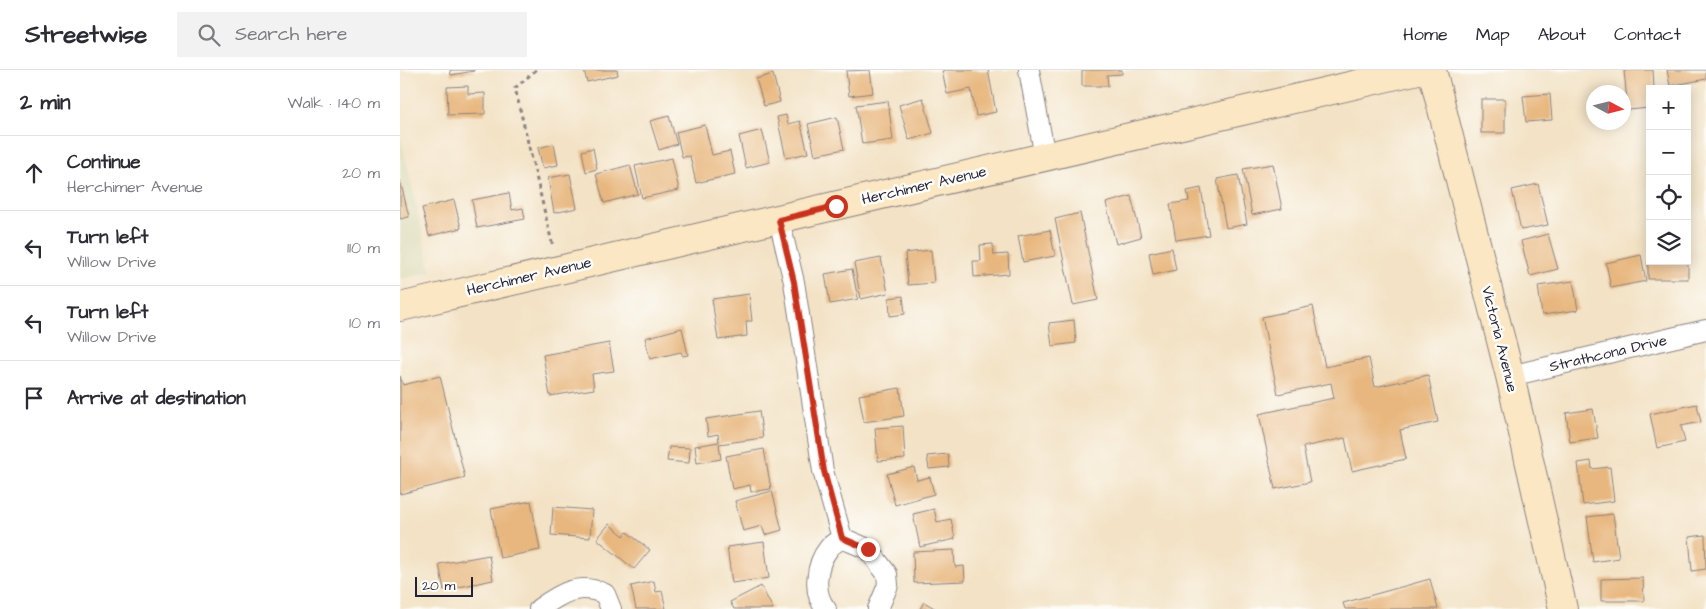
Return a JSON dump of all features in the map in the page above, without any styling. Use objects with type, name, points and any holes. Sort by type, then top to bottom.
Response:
[{"type":"street","points":[[1029,70],[1045,156]]},
{"type":"street","name":"Herchimer Avenue","points":[[400,307],[1418,70]]},
{"type":"street","name":"Victoria Avenue","points":[[1432,70],[1510,376],[1563,609]]},
{"type":"street","points":[[779,220],[794,282],[824,471],[842,538]]},
{"type":"street","name":"Strathcona Drive","points":[[1510,376],[1706,330]]},
{"type":"street","points":[[826,609],[822,604],[817,587],[820,563],[829,547],[842,538]]},
{"type":"street","points":[[842,538],[868,549],[887,574],[888,585],[878,609]]},
{"type":"street","points":[[540,609],[556,596],[578,588],[592,588],[605,594],[611,609]]},
{"type":"path","points":[[536,70],[515,88],[553,247]]},
{"type":"shaded area","points":[[400,132],[431,272],[400,279]]},
{"type":"building","points":[[450,70],[474,70],[474,71],[451,75]]},
{"type":"building","points":[[584,70],[617,70],[618,75],[587,82]]},
{"type":"building","points":[[870,70],[873,93],[849,96],[846,71]]},
{"type":"building","points":[[988,70],[996,112],[976,116],[971,89],[947,94],[942,71]]},
{"type":"building","points":[[1082,70],[1122,70],[1122,74],[1107,75],[1108,86],[1082,86]]},
{"type":"building","points":[[1653,70],[1654,85],[1646,85],[1646,108],[1631,110],[1631,85],[1625,85],[1624,71]]},
{"type":"building","points":[[1667,70],[1706,70],[1706,79],[1670,85]]},
{"type":"building","points":[[773,74],[780,102],[764,106],[756,79]]},
{"type":"building","points":[[468,86],[468,94],[485,93],[485,114],[448,115],[447,87]]},
{"type":"building","points":[[1550,94],[1552,120],[1526,122],[1523,96]]},
{"type":"building","points":[[923,98],[933,133],[909,140],[899,105]]},
{"type":"building","points":[[1481,99],[1505,99],[1505,133],[1481,133]]},
{"type":"building","points":[[888,101],[893,140],[862,144],[856,105]]},
{"type":"building","points":[[786,115],[788,124],[800,121],[808,153],[786,158],[777,117]]},
{"type":"building","points":[[669,116],[677,144],[659,150],[650,121]]},
{"type":"building","points":[[837,117],[844,149],[815,155],[808,124]]},
{"type":"building","points":[[705,125],[712,155],[730,151],[735,174],[696,183],[690,156],[682,157],[676,132]]},
{"type":"building","points":[[762,130],[770,162],[746,168],[739,136]]},
{"type":"building","points":[[554,144],[558,165],[543,168],[538,148]]},
{"type":"building","points":[[593,148],[597,169],[586,172],[582,151]]},
{"type":"building","points":[[672,158],[679,190],[642,198],[635,166]]},
{"type":"building","points":[[1273,164],[1282,209],[1252,215],[1243,169]]},
{"type":"building","points":[[630,165],[638,194],[604,203],[596,174]]},
{"type":"building","points":[[570,174],[577,208],[554,213],[548,178]]},
{"type":"building","points":[[1238,175],[1247,224],[1226,228],[1217,179]]},
{"type":"building","points":[[400,180],[409,217],[400,219]]},
{"type":"building","points":[[1538,184],[1548,225],[1521,230],[1512,190]]},
{"type":"building","points":[[1201,188],[1209,235],[1176,240],[1170,204],[1189,201],[1187,191]]},
{"type":"building","points":[[509,193],[512,210],[523,208],[525,219],[477,228],[472,200]]},
{"type":"building","points":[[1131,196],[1141,237],[1116,244],[1106,203]]},
{"type":"building","points":[[454,200],[461,228],[429,236],[422,208]]},
{"type":"building","points":[[1080,213],[1098,300],[1073,305],[1055,219]]},
{"type":"building","points":[[1050,230],[1055,256],[1023,262],[1018,236]]},
{"type":"building","points":[[1548,234],[1558,269],[1530,276],[1521,241]]},
{"type":"building","points":[[993,244],[994,255],[1008,254],[1009,274],[974,277],[973,261],[981,261],[980,245]]},
{"type":"building","points":[[1172,248],[1176,270],[1153,275],[1149,253]]},
{"type":"building","points":[[931,250],[934,283],[908,285],[905,253]]},
{"type":"building","points":[[1641,255],[1646,281],[1611,288],[1606,263]]},
{"type":"building","points":[[881,258],[888,293],[861,299],[854,263]]},
{"type":"building","points":[[1648,265],[1688,265],[1688,279],[1648,279]]},
{"type":"building","points":[[852,269],[858,299],[830,304],[825,274]]},
{"type":"building","points":[[1573,281],[1578,310],[1542,315],[1538,286]]},
{"type":"building","points":[[749,294],[752,321],[746,321],[747,336],[718,340],[712,299]]},
{"type":"building","points":[[903,296],[905,314],[890,316],[889,298]]},
{"type":"building","points":[[1313,306],[1325,367],[1369,358],[1375,387],[1428,375],[1438,422],[1400,430],[1406,459],[1352,471],[1345,438],[1303,447],[1310,482],[1275,489],[1259,414],[1334,398],[1331,383],[1278,394],[1262,317]]},
{"type":"building","points":[[1074,320],[1076,343],[1052,346],[1049,323]]},
{"type":"building","points":[[682,328],[688,355],[683,356],[681,352],[650,359],[645,338]]},
{"type":"building","points":[[609,343],[614,371],[592,374],[594,389],[550,396],[543,355]]},
{"type":"building","points":[[400,376],[403,385],[440,376],[465,478],[400,494]]},
{"type":"building","points":[[900,388],[904,416],[864,422],[859,395]]},
{"type":"building","points":[[1697,404],[1701,422],[1681,426],[1685,442],[1657,448],[1650,414]]},
{"type":"building","points":[[1593,409],[1598,438],[1570,442],[1566,413]]},
{"type":"building","points":[[759,411],[763,438],[719,444],[721,459],[697,463],[695,446],[719,442],[718,434],[708,436],[706,419]]},
{"type":"building","points":[[903,426],[905,459],[878,461],[875,428]]},
{"type":"building","points":[[669,447],[690,448],[689,463],[667,461]]},
{"type":"building","points":[[764,449],[771,489],[751,492],[750,485],[732,489],[726,456]]},
{"type":"building","points":[[948,454],[949,467],[929,469],[927,456]]},
{"type":"building","points":[[1591,461],[1592,469],[1610,467],[1614,501],[1583,505],[1578,463]]},
{"type":"building","points":[[914,467],[917,480],[930,477],[934,494],[895,505],[887,474]]},
{"type":"building","points":[[772,491],[782,530],[765,535],[762,526],[743,531],[735,501]]},
{"type":"building","points":[[531,501],[540,550],[500,558],[491,509]]},
{"type":"building","points":[[553,507],[592,510],[590,538],[551,535]]},
{"type":"building","points":[[934,509],[937,522],[951,519],[955,539],[920,547],[913,514]]},
{"type":"building","points":[[1613,514],[1619,558],[1593,562],[1587,517]]},
{"type":"building","points":[[609,524],[624,536],[627,532],[650,550],[634,569],[597,539]]},
{"type":"building","points":[[1705,535],[1706,569],[1692,571],[1689,537]]},
{"type":"building","points":[[764,542],[769,578],[732,583],[727,547]]},
{"type":"building","points":[[954,550],[955,567],[964,566],[965,581],[914,583],[913,552]]},
{"type":"building","points":[[489,555],[493,580],[444,590],[439,564]]},
{"type":"building","points":[[1643,578],[1644,601],[1601,601],[1601,579]]},
{"type":"building","points":[[1430,579],[1438,609],[1345,609],[1343,603]]},
{"type":"building","points":[[654,581],[656,592],[662,591],[666,609],[636,609],[631,586]]},
{"type":"building","points":[[761,586],[773,609],[734,609],[730,602]]},
{"type":"building","points":[[924,602],[936,609],[920,609]]},
{"type":"route","points":[[836,206],[779,220],[794,282],[824,471],[842,538],[868,549]]}]
